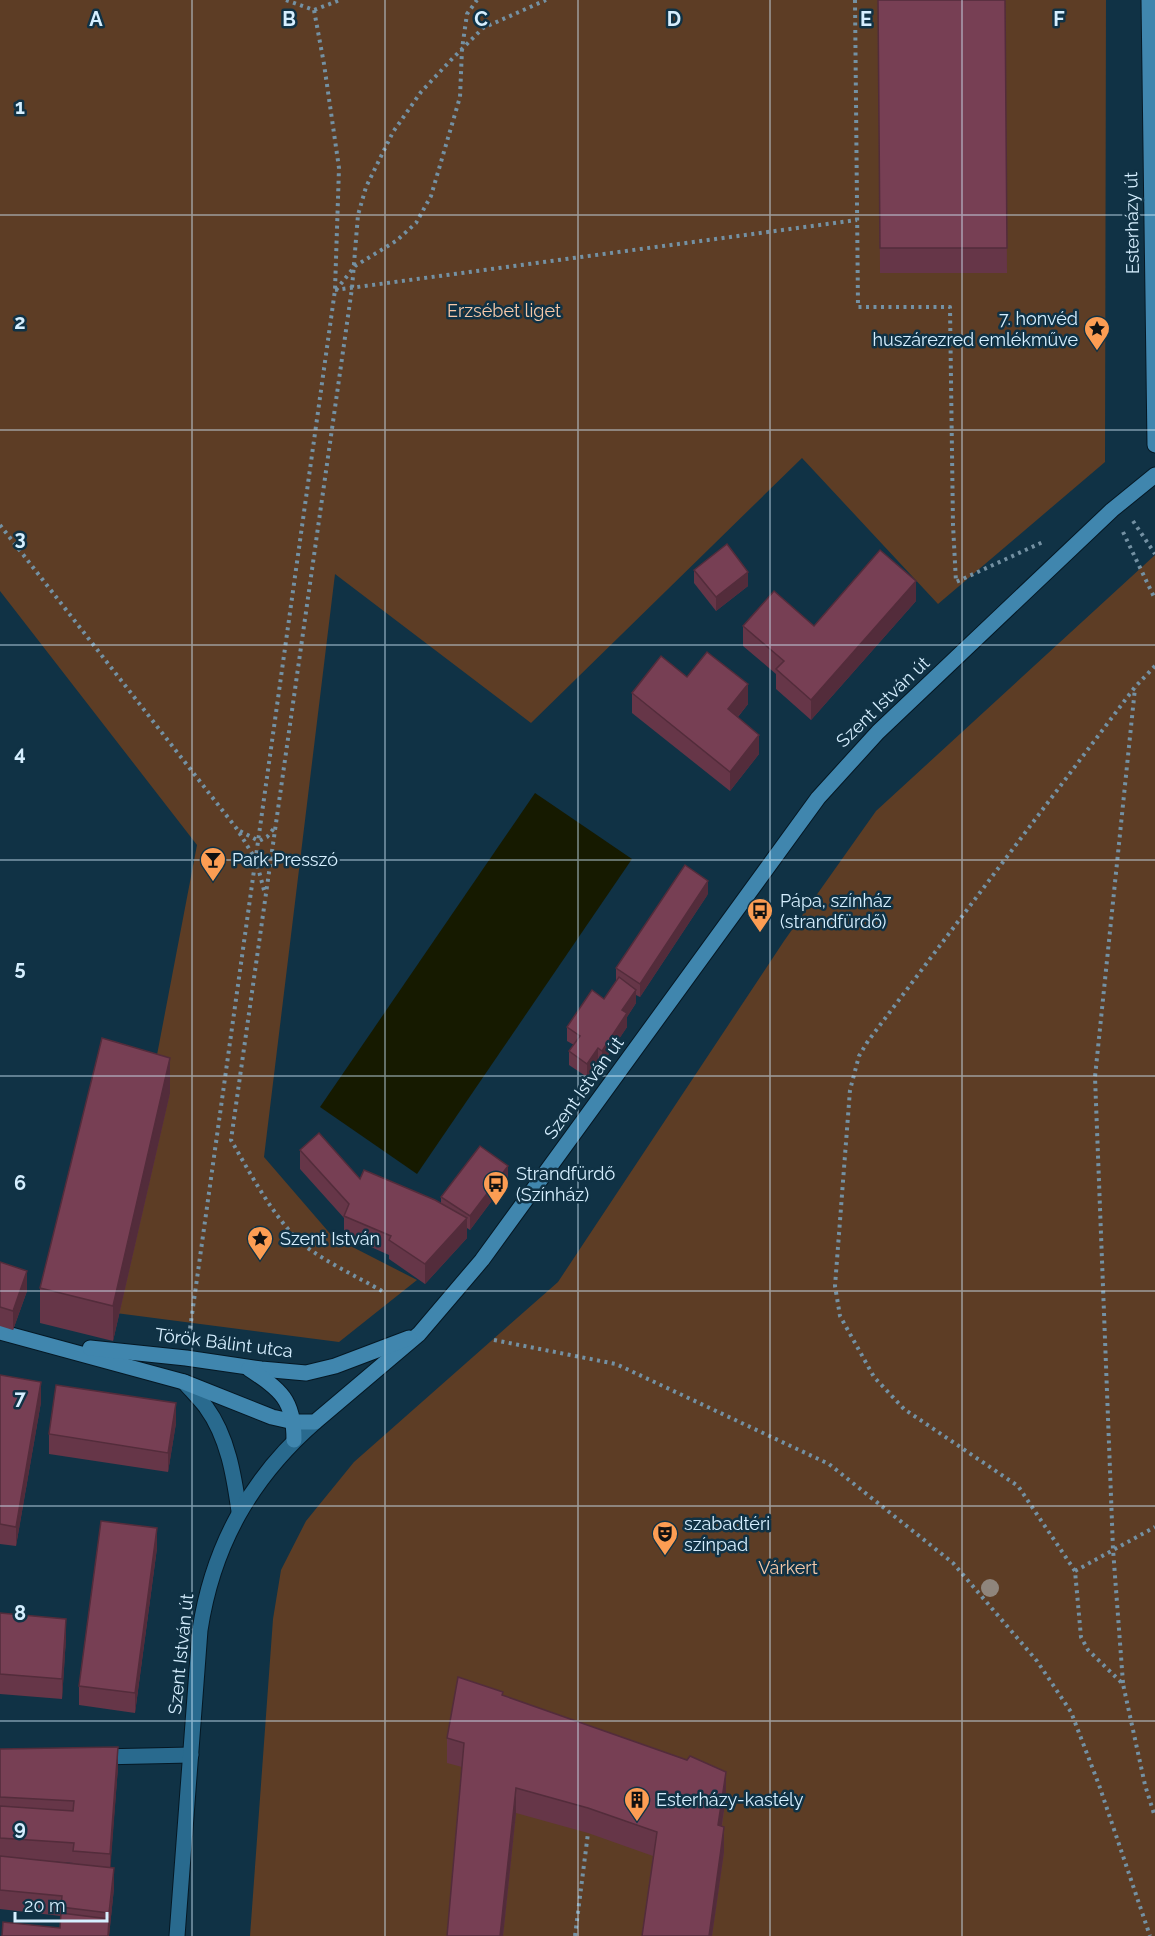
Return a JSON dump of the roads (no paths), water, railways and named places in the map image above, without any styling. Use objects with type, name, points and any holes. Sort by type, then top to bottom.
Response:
[{"type":"street","name":"Esterházy út","points":[[1149,0],[1155,445]]},
{"type":"street","name":"Szent István út","points":[[177,1936],[204,1600],[221,1549],[239,1511],[267,1470],[294,1440],[419,1335],[483,1260],[818,798],[878,732],[1116,507],[1155,475]]},
{"type":"street","name":"Török Bálint utca","points":[[0,1332],[184,1382],[251,1410],[294,1422],[315,1422]]},
{"type":"street","name":"Török Bálint utca","points":[[54,1346],[186,1358],[306,1373],[335,1366],[419,1335]]},
{"type":"street","points":[[246,1367],[271,1384],[288,1402],[294,1422],[294,1440]]},
{"type":"street","points":[[184,1382],[207,1409],[224,1441],[234,1476],[239,1511]]},
{"type":"street","points":[[83,1757],[191,1755]]},
{"type":"place","name":"7. honvéd huszárezred emlékműve","points":[[1097,352]]},
{"type":"place","name":"Park Presszó","points":[[213,883]]},
{"type":"place","name":"Pápa, színház (strandfürdő)","points":[[760,934]]},
{"type":"place","name":"Strandfürdő (Színház)","points":[[496,1207]]},
{"type":"place","name":"Szent István","points":[[260,1262]]},
{"type":"place","name":"szabadtéri színpad","points":[[665,1557]]},
{"type":"place","name":"Esterházy-kastély","points":[[637,1823]]},
{"type":"park label","name":"Erzsébet liget","points":[[504,311]]},
{"type":"park label","name":"Várkert","points":[[788,1568]]}]
